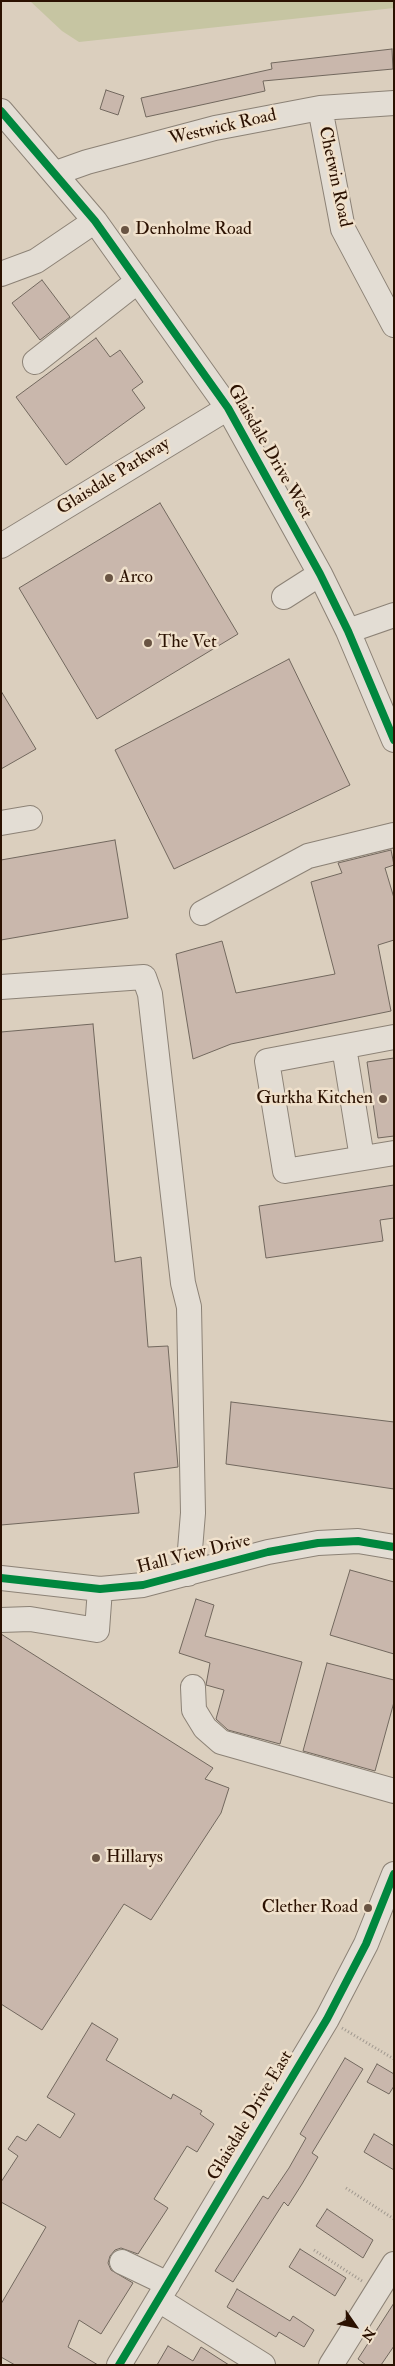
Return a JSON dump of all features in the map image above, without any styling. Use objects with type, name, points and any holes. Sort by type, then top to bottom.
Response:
[{"type":"street","name":"Westwick Road","points":[[56,173],[87,162],[215,128],[320,108],[394,103]]},
{"type":"street","name":"Chetwin Road","points":[[320,108],[343,229],[394,325]]},
{"type":"street","name":"Glaisdale Drive West","points":[[5,123],[56,173],[95,221],[228,408],[320,574],[348,631],[394,740]]},
{"type":"street","points":[[1,274],[36,262],[95,221]]},
{"type":"street","points":[[35,362],[138,281]]},
{"type":"street","name":"Glaisdale Parkway","points":[[1,546],[228,408]]},
{"type":"street","points":[[284,597],[320,574]]},
{"type":"street","points":[[348,631],[394,614]]},
{"type":"street","points":[[1,823],[30,818]]},
{"type":"street","points":[[202,913],[308,856],[394,835]]},
{"type":"street","points":[[1,988],[144,977],[150,994],[183,1283],[189,1307],[193,1513],[188,1574]]},
{"type":"street","points":[[394,1037],[267,1062],[284,1171],[394,1153]]},
{"type":"street","points":[[344,1046],[362,1158]]},
{"type":"street","name":"Hall View Drive","points":[[1,1578],[100,1589],[143,1585],[268,1552],[318,1543],[358,1541],[394,1547]]},
{"type":"street","points":[[1,1620],[30,1619],[97,1630],[100,1589]]},
{"type":"street","points":[[194,1687],[194,1710],[205,1728],[221,1742],[394,1791]]},
{"type":"street","name":"Glaisdale Drive East","points":[[119,2365],[327,2019],[366,1944],[394,1874]]},
{"type":"street","points":[[122,2262],[263,2365]]},
{"type":"street","points":[[330,2365],[394,2264]]},
{"type":"path","points":[[327,2019],[394,2059]]},
{"type":"path","points":[[346,2188],[394,2219]]},
{"type":"path","points":[[314,2250],[377,2291]]},
{"type":"green space","points":[[30,1],[394,1],[394,8],[79,42],[62,31]]},
{"type":"building","points":[[392,49],[393,69],[263,81],[265,91],[146,117],[141,98],[272,69],[271,63]]},
{"type":"building","points":[[106,90],[124,96],[118,115],[100,109]]},
{"type":"building","points":[[42,280],[70,317],[40,340],[12,303]]},
{"type":"building","points":[[96,338],[110,357],[120,350],[143,382],[132,390],[145,408],[66,465],[16,397]]},
{"type":"building","points":[[160,503],[238,634],[97,719],[19,588]]},
{"type":"building","points":[[289,659],[350,785],[174,869],[115,750]]},
{"type":"building","points":[[1,691],[36,749],[1,769]]},
{"type":"building","points":[[115,840],[128,918],[1,940],[1,860]]},
{"type":"building","points":[[391,850],[394,865],[385,868],[394,898],[394,940],[378,945],[391,1011],[231,1044],[193,1059],[176,954],[222,941],[236,993],[335,974],[311,882],[342,873],[338,863]]},
{"type":"building","points":[[93,1024],[115,1262],[141,1257],[148,1347],[168,1346],[178,1467],[134,1473],[139,1513],[1,1525],[1,1032]]},
{"type":"building","name":"Gurkha Kitchen","points":[[394,1058],[394,1136],[378,1138],[367,1062]]},
{"type":"building","points":[[394,1185],[394,1218],[380,1220],[383,1241],[266,1258],[259,1206]]},
{"type":"building","points":[[231,1402],[394,1422],[394,1489],[226,1464]]},
{"type":"building","points":[[350,1570],[394,1582],[394,1654],[330,1635]]},
{"type":"building","points":[[196,1599],[214,1605],[205,1636],[302,1662],[280,1744],[228,1730],[216,1719],[224,1690],[206,1685],[210,1663],[179,1653]]},
{"type":"building","name":"Hillarys","points":[[1,1634],[213,1768],[205,1779],[229,1788],[221,1813],[151,1920],[124,1904],[42,2030],[1,2004]]},
{"type":"building","points":[[327,1663],[394,1680],[394,1702],[375,1771],[303,1751]]},
{"type":"building","points":[[92,2023],[118,2039],[106,2060],[171,2099],[173,2094],[202,2111],[200,2114],[214,2124],[197,2152],[187,2146],[154,2199],[168,2208],[138,2254],[121,2248],[115,2250],[110,2256],[108,2263],[111,2270],[133,2283],[101,2334],[79,2320],[68,2347],[98,2365],[15,2365],[1,2357],[1,2304],[46,2227],[1,2202],[1,2182],[18,2156],[8,2149],[17,2136],[26,2141],[38,2124],[60,2138],[75,2114],[47,2097]]},
{"type":"building","points":[[345,2058],[363,2069],[312,2153],[318,2157],[302,2184],[288,2206],[284,2202],[233,2282],[215,2271],[263,2196],[268,2199],[289,2168],[306,2138],[300,2134]]},
{"type":"building","points":[[377,2064],[394,2074],[394,2086],[389,2094],[367,2082]]},
{"type":"building","points":[[374,2134],[394,2146],[394,2170],[364,2152]]},
{"type":"building","points":[[327,2209],[373,2240],[363,2258],[316,2226]]},
{"type":"building","points":[[300,2249],[346,2278],[335,2296],[289,2267]]},
{"type":"building","points":[[237,2289],[290,2321],[293,2316],[314,2330],[304,2347],[279,2332],[276,2337],[227,2307]]},
{"type":"building","points":[[394,2303],[394,2346],[381,2365],[366,2365],[358,2359]]},
{"type":"building","points":[[168,2346],[193,2361],[201,2347],[229,2365],[157,2365]]},
{"type":"cycle path","points":[[1,111],[95,221],[228,408],[320,574],[348,631],[394,740]]},
{"type":"cycle path","points":[[1,1578],[100,1589],[143,1585],[268,1552],[318,1543],[358,1541],[394,1547]]},
{"type":"cycle path","points":[[119,2365],[327,2019],[366,1944],[394,1874]]},
{"type":"place","name":"Denholme Road","points":[[125,230]]},
{"type":"place","name":"Arco","points":[[109,578]]},
{"type":"place","name":"The Vet","points":[[148,643]]},
{"type":"place","name":"Gurkha Kitchen","points":[[383,1099]]},
{"type":"place","name":"Hillarys","points":[[96,1858]]},
{"type":"place","name":"Clether Road","points":[[368,1908]]}]
